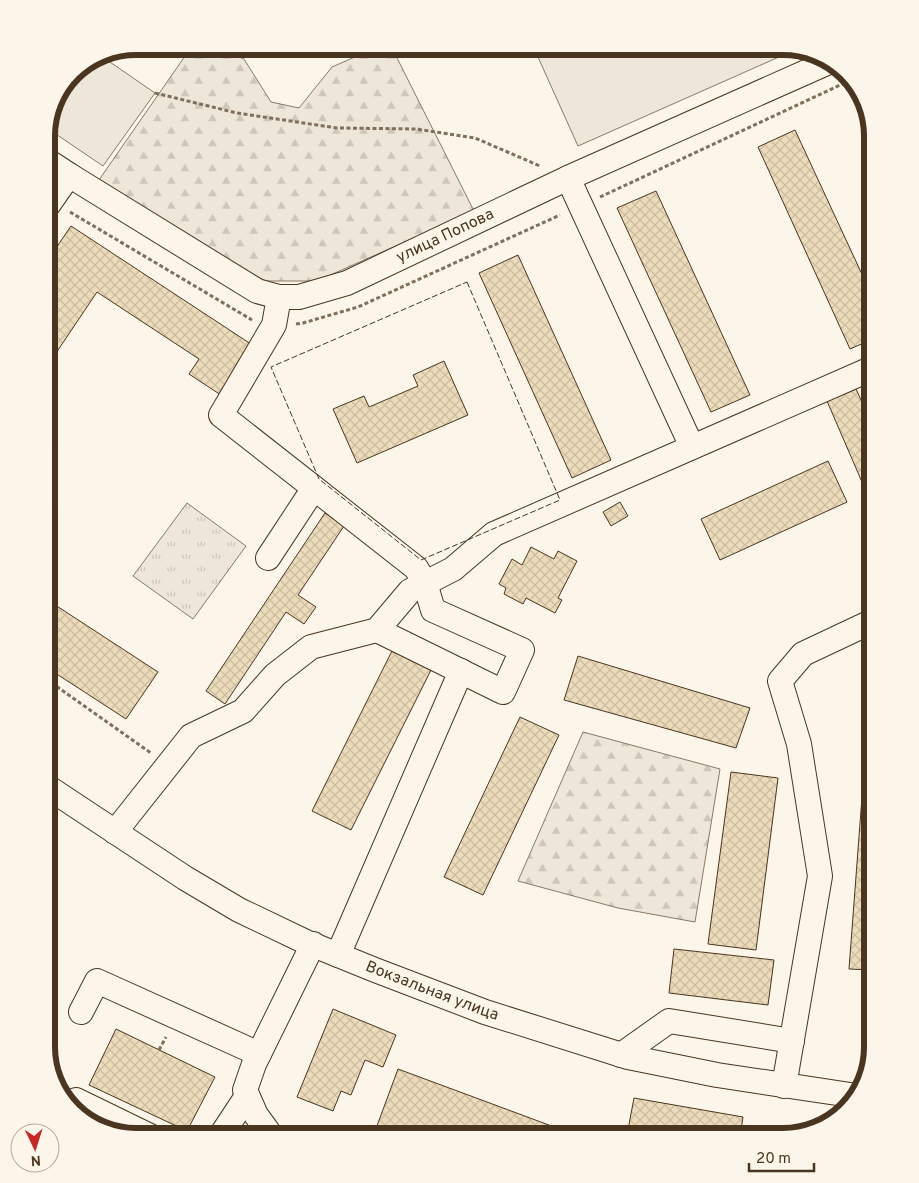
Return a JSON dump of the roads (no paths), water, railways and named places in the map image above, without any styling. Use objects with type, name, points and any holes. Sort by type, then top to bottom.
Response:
[{"type":"street","name":"улица Попова","points":[[55,166],[257,291],[279,297],[300,297],[347,283],[568,178],[822,65]]},
{"type":"street","points":[[55,195],[69,175]]},
{"type":"street","points":[[568,178],[692,447]]},
{"type":"street","points":[[279,297],[274,325],[221,415],[416,568],[425,583],[433,610],[522,650],[503,692],[377,630]]},
{"type":"street","points":[[115,832],[191,736],[243,711],[275,675],[311,647],[377,630],[410,591],[453,569],[494,534],[864,372]]},
{"type":"street","points":[[268,558],[314,488]]},
{"type":"street","points":[[784,1086],[820,876],[799,744],[780,681],[803,654],[864,625]]},
{"type":"street","points":[[338,955],[461,671]]},
{"type":"street","name":"Вокзальная улица","points":[[55,780],[115,832],[185,878],[239,910],[338,955],[485,1012],[621,1055],[717,1075],[848,1095]]},
{"type":"street","points":[[265,1128],[256,1115],[245,1090],[259,1054],[313,944]]},
{"type":"street","points":[[81,1012],[98,981],[259,1054]]},
{"type":"street","points":[[621,1055],[669,1021],[792,1041]]},
{"type":"street","points":[[226,1128],[247,1096]]},
{"type":"street","points":[[76,1100],[142,1124]]}]
